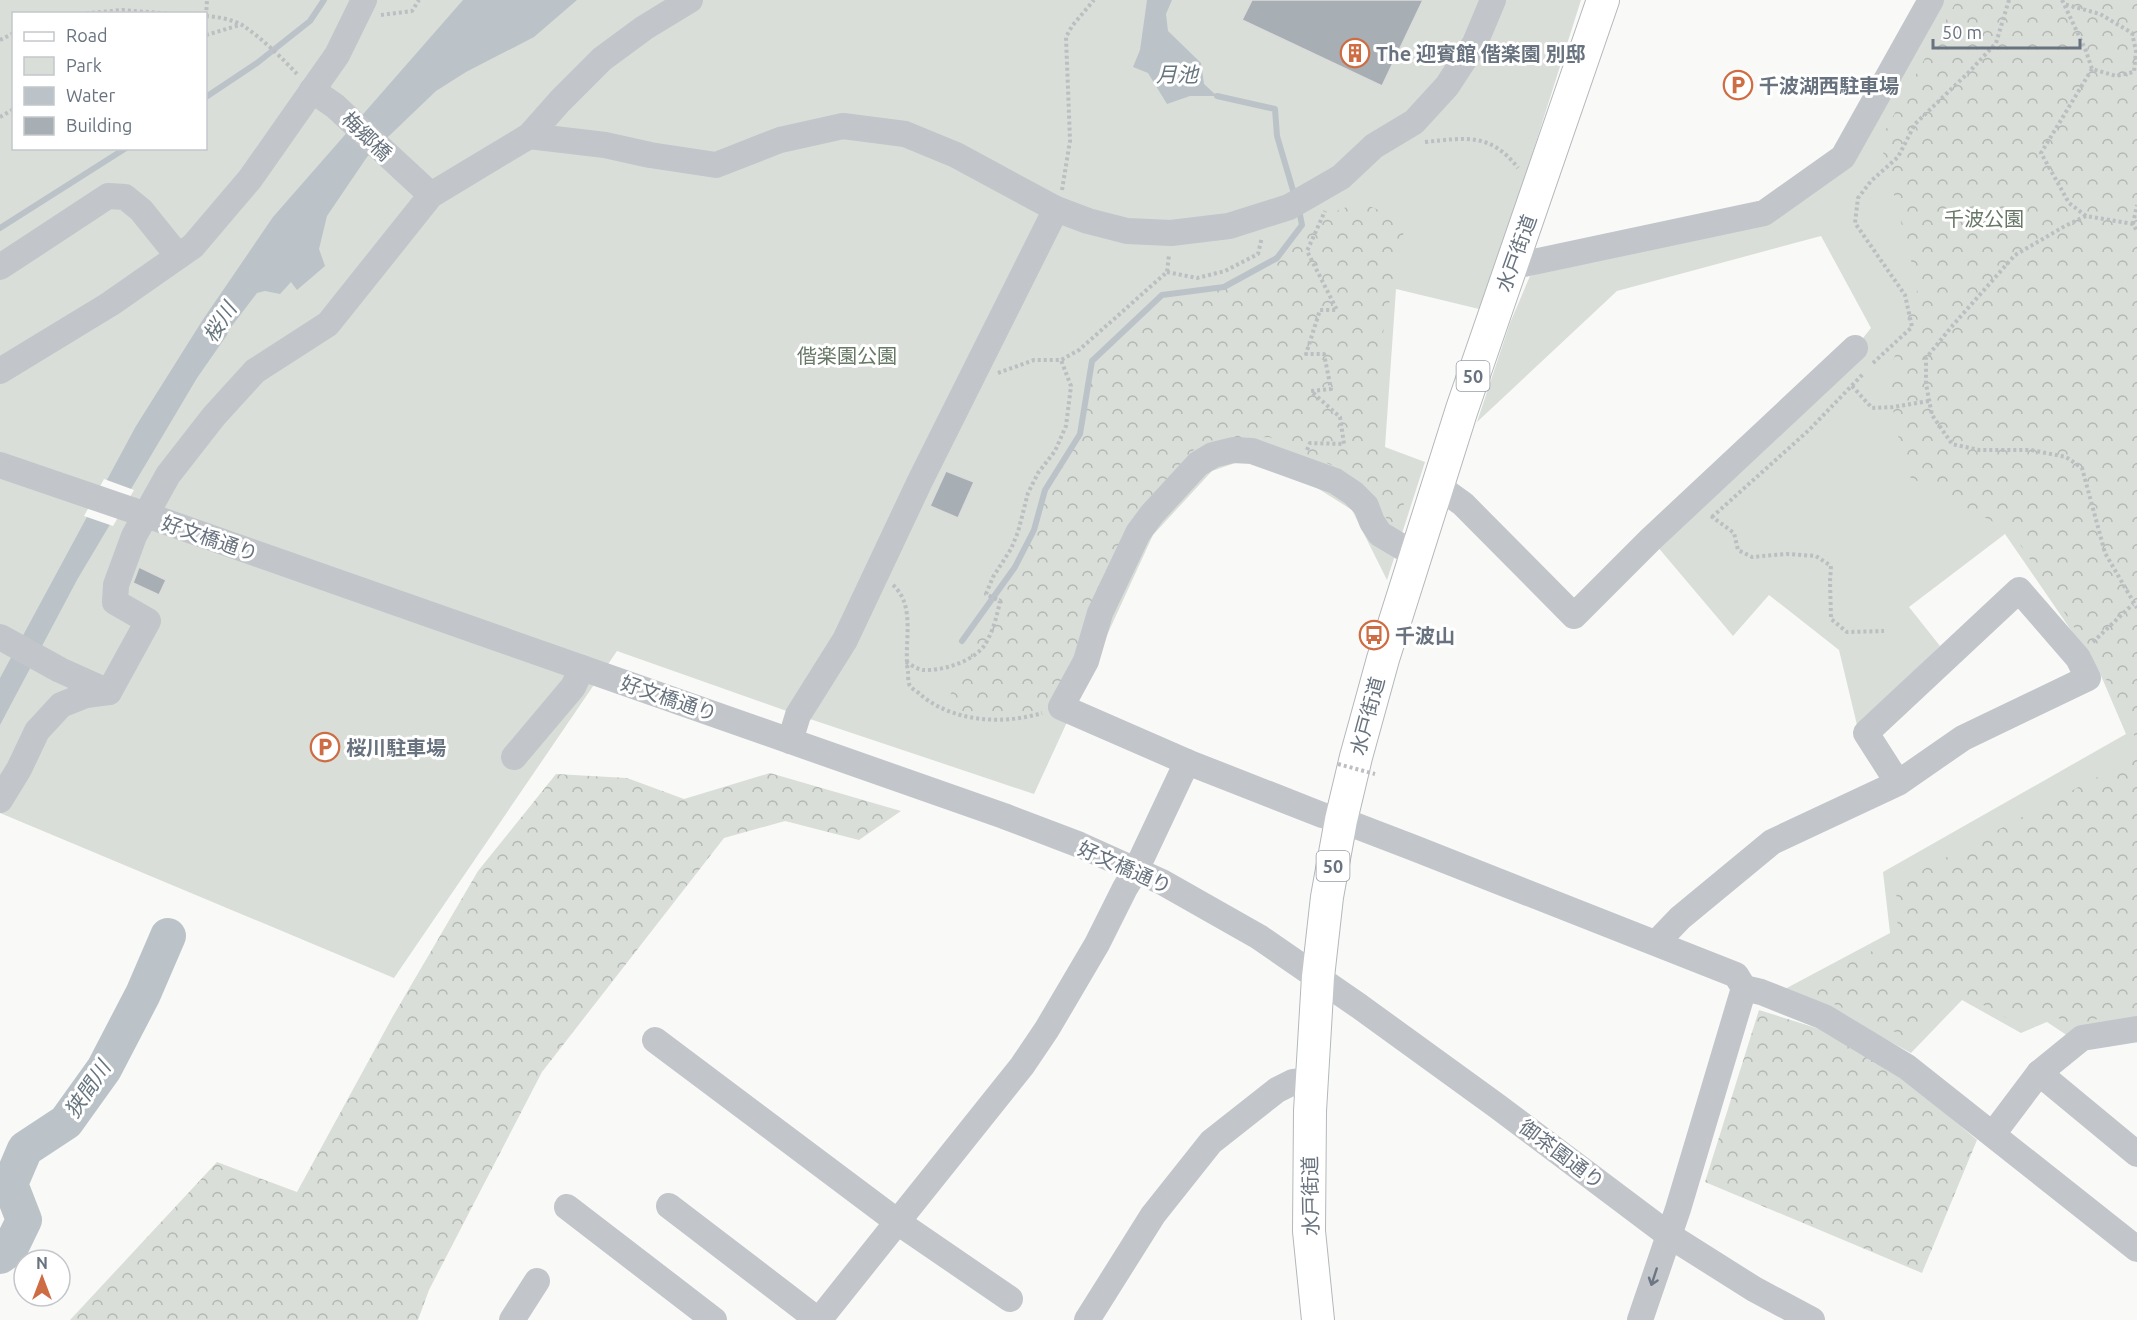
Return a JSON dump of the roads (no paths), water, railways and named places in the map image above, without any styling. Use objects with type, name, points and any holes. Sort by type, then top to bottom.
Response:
[{"type":"main road","name":"水戸街道","points":[[1318,1320],[1309,1231],[1312,1080],[1318,977],[1327,897],[1341,820],[1383,659],[1462,409],[1603,0]]},
{"type":"street","points":[[109,692],[148,621],[115,602],[116,585],[134,536],[168,475],[214,416],[255,371],[328,324],[431,195],[529,136],[602,58],[644,28],[690,0]]},
{"type":"street","points":[[529,136],[605,145],[650,155],[717,165],[780,141],[843,126],[905,134],[956,155],[1056,209],[1088,221],[1127,231],[1171,233],[1229,226],[1299,202],[1341,177],[1374,146],[1414,122],[1447,86],[1475,43],[1493,0]]},
{"type":"street","points":[[1510,267],[1764,213],[1844,157],[1931,0]]},
{"type":"street","points":[[0,370],[110,304],[193,246],[250,179],[337,55],[360,8]]},
{"type":"street","name":"梅郷橋","points":[[312,90],[335,106],[431,195]]},
{"type":"street","points":[[0,267],[108,196],[125,197],[141,210],[178,256]]},
{"type":"street","points":[[790,741],[798,715],[844,640],[920,481],[1056,209]]},
{"type":"street","points":[[1438,486],[1463,504],[1574,616],[1692,502],[1864,356]]},
{"type":"street","points":[[1417,556],[1380,534],[1366,506],[1353,493],[1335,481],[1252,451],[1233,450],[1213,455],[1198,464],[1152,514],[1138,533],[1100,613],[1086,661],[1061,707],[1186,762],[1657,942],[1736,975],[1744,988],[1761,992],[1824,1017],[1907,1067],[2137,1249]]},
{"type":"street","name":"好文橋通り","points":[[0,465],[1004,816],[1080,845],[1191,897],[1318,977]]},
{"type":"street","points":[[1657,942],[1680,918],[1772,842],[1898,783],[1963,738],[2088,678],[2078,658],[2019,590],[1866,733],[1898,783]]},
{"type":"street","points":[[0,637],[60,670],[109,692]]},
{"type":"street","points":[[514,757],[573,687],[582,668]]},
{"type":"street","points":[[0,800],[19,769],[37,731],[61,705],[86,695],[109,692]]},
{"type":"street","points":[[669,1206],[819,1320],[899,1223],[1022,1066],[1042,1037],[1097,944],[1136,870],[1186,762]]},
{"type":"street","name":"御茶園通り","points":[[1318,977],[1497,1106],[1670,1236],[1754,1289],[1812,1320]]},
{"type":"street","points":[[1640,1320],[1670,1236],[1744,988]]},
{"type":"street","points":[[1993,1134],[2039,1073],[2082,1038],[2137,1029]]},
{"type":"street","points":[[656,1040],[899,1223],[1010,1299]]},
{"type":"street","points":[[2039,1073],[2137,1154]]},
{"type":"street","points":[[1087,1320],[1153,1215],[1211,1142],[1277,1090],[1293,1082],[1312,1080]]},
{"type":"street","points":[[567,1207],[714,1320]]},
{"type":"street","points":[[512,1320],[537,1281]]},
{"type":"water","name":"桜川","points":[[463,0],[577,0],[534,37],[466,72],[436,91],[367,157],[327,216],[319,249],[325,266],[297,290],[291,282],[280,294],[265,291],[257,293],[197,378],[77,580],[0,725],[0,678],[136,426],[202,321],[273,217]]},
{"type":"water","name":"月池","points":[[1147,0],[1172,0],[1166,14],[1168,31],[1201,63],[1204,84],[1217,96],[1190,96],[1167,104],[1148,73],[1133,67],[1140,50]]},
{"type":"waterway","points":[[207,96],[257,63],[310,21],[324,0]]},
{"type":"waterway","points":[[1217,96],[1275,109],[1277,136],[1295,197]]},
{"type":"waterway","points":[[0,228],[123,150]]},
{"type":"waterway","points":[[962,641],[1015,567],[1034,530],[1045,490],[1080,434],[1092,361],[1162,295],[1224,287],[1277,258],[1302,225],[1299,210]]},
{"type":"waterway","name":"狭間川","points":[[0,1256],[10,1249],[24,1220],[10,1184],[25,1149],[66,1122],[104,1069],[143,994],[168,936]]},
{"type":"place","name":"The 迎賓館 偕楽園 別邸","points":[[1355,53]]},
{"type":"place","name":"千波湖西駐車場","points":[[1738,85]]},
{"type":"place","name":"千波山","points":[[1374,635]]},
{"type":"place","name":"桜川駐車場","points":[[325,747]]},
{"type":"park label","name":"千波公園","points":[[1984,218]]},
{"type":"park label","name":"偕楽園公園","points":[[847,355]]}]
